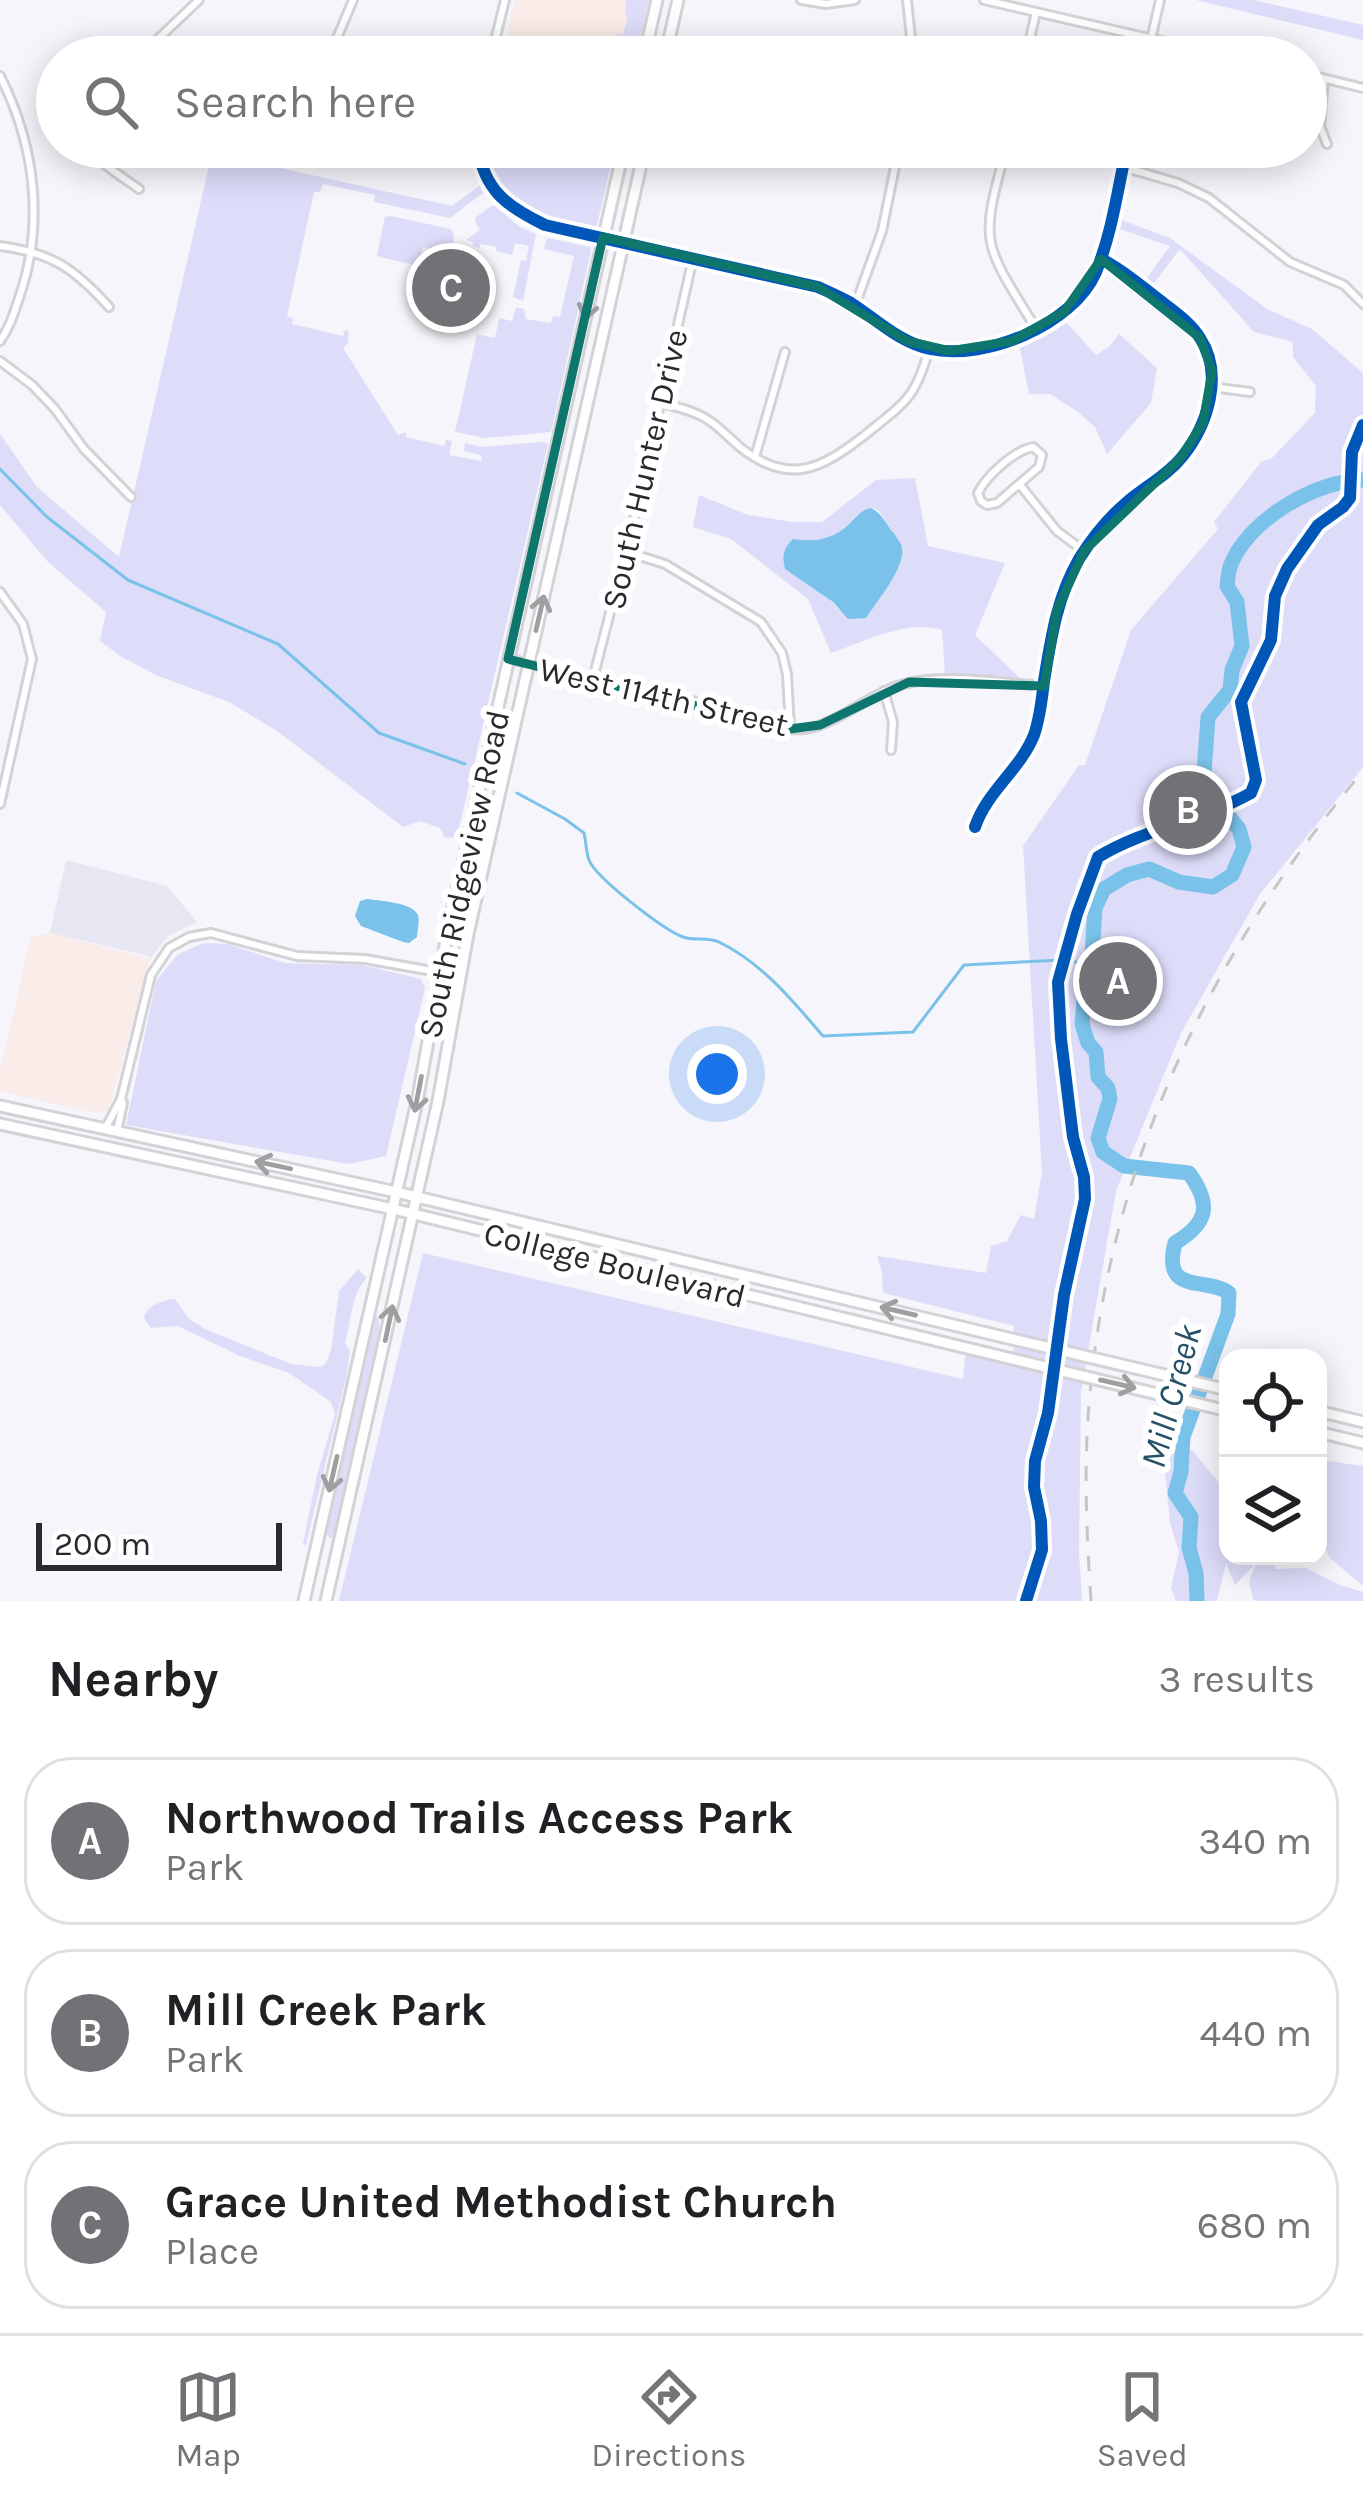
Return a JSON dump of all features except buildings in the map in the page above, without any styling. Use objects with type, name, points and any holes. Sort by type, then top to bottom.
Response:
[{"type":"main road","points":[[649,36],[658,0]]},
{"type":"main road","points":[[670,36],[679,0]]},
{"type":"main road","name":"South Ridgeview Road","points":[[304,1601],[619,168]]},
{"type":"main road","name":"South Ridgeview Road","points":[[326,1601],[640,168]]},
{"type":"main road","name":"College Boulevard","points":[[0,1106],[416,1196],[1219,1388]]},
{"type":"main road","name":"College Boulevard","points":[[0,1124],[393,1209],[1219,1409]]},
{"type":"main road","points":[[1327,1413],[1363,1422]]},
{"type":"main road","points":[[1327,1434],[1363,1443]]},
{"type":"street","points":[[161,36],[199,0]]},
{"type":"street","points":[[338,36],[353,0]]},
{"type":"street","points":[[496,36],[505,0]]},
{"type":"street","points":[[801,0],[834,4],[855,0]]},
{"type":"street","points":[[907,0],[911,36]]},
{"type":"street","points":[[984,0],[1142,36]]},
{"type":"street","points":[[1151,36],[1160,0]]},
{"type":"street","points":[[1031,36],[1036,12]]},
{"type":"street","points":[[0,76],[18,113],[35,204],[33,250],[9,328],[0,341]]},
{"type":"street","points":[[1327,80],[1363,88]]},
{"type":"street","points":[[110,168],[139,189]]},
{"type":"street","points":[[484,168],[496,193],[518,212],[545,225],[818,287],[907,341],[950,351],[1012,341],[1064,312],[1081,295],[1100,259],[1123,168]]},
{"type":"street","points":[[855,306],[882,231],[895,168]]},
{"type":"street","points":[[1002,168],[991,242],[1036,329]]},
{"type":"street","points":[[1129,168],[1208,198],[1290,262],[1344,285],[1363,304]]},
{"type":"street","points":[[0,246],[33,250],[62,263],[109,307]]},
{"type":"street","name":"South Hunter Drive","points":[[593,679],[693,258]]},
{"type":"street","points":[[975,826],[985,804],[1016,768],[1037,724],[1058,610],[1084,550],[1112,516],[1180,459],[1203,423],[1212,387],[1208,353],[1190,325],[1100,259]]},
{"type":"street","points":[[661,402],[707,419],[755,457],[780,469],[802,470],[826,464],[916,391],[929,349]]},
{"type":"street","points":[[755,457],[785,352]]},
{"type":"street","points":[[0,361],[32,385],[131,497]]},
{"type":"street","points":[[1212,387],[1250,392]]},
{"type":"street","points":[[1033,447],[1040,452],[1042,463],[1020,485],[994,505],[984,504],[978,496],[982,484],[1022,450],[1033,447]]},
{"type":"street","points":[[1020,485],[1057,531],[1084,550]]},
{"type":"street","points":[[626,552],[665,565],[761,622],[782,653],[788,674],[790,729]]},
{"type":"street","points":[[0,592],[23,624],[32,659],[0,804]]},
{"type":"street","points":[[0,609],[8,602]]},
{"type":"street","name":"West 114th Street","points":[[508,659],[790,729],[820,725],[884,691],[922,681],[1044,686]]},
{"type":"street","points":[[884,691],[893,722],[891,750]]},
{"type":"street","points":[[109,1148],[111,1123],[122,1099],[151,975],[169,948],[199,934],[225,935],[297,956],[365,958],[460,976]]},
{"type":"street","points":[[111,1131],[122,1099]]},
{"type":"highlighted area","points":[[603,237],[818,287],[907,341],[950,351],[1012,341],[1064,312],[1101,259],[1200,338],[1212,371],[1203,423],[1180,459],[1084,551],[1057,610],[1044,686],[909,682],[820,725],[790,729],[508,659]]},
{"type":"shaded area","points":[[515,0],[651,0],[643,36],[507,36]]},
{"type":"shaded area","points":[[626,0],[649,0],[641,36],[617,36],[623,34]]},
{"type":"shaded area","points":[[1196,0],[1253,0],[1363,25],[1363,40]]},
{"type":"shaded area","points":[[209,168],[280,168],[452,206],[479,186],[483,193],[450,218],[374,202],[375,195],[323,184],[320,192],[314,192],[287,316],[293,318],[292,324],[343,336],[349,331],[343,348],[398,435],[406,432],[406,437],[444,446],[446,440],[452,441],[449,455],[482,461],[481,455],[464,451],[465,443],[482,447],[548,444],[457,837],[445,838],[440,828],[420,821],[403,827],[277,731],[229,702],[158,676],[100,641],[106,612],[48,562],[0,505],[0,434],[37,487],[119,557]]},
{"type":"shaded area","points":[[492,168],[610,168],[594,227],[539,214],[500,184]]},
{"type":"shaded area","points":[[493,205],[536,234],[523,301],[513,297],[529,246],[515,243],[512,255],[466,240],[480,230],[476,217]]},
{"type":"shaded area","points":[[385,217],[451,229],[451,253],[423,247],[416,272],[411,264],[379,257]]},
{"type":"shaded area","points":[[1116,218],[1170,238],[1267,309],[1312,329],[1363,373],[1363,767],[1260,894],[1181,1033],[1116,1191],[1081,1392],[1082,1601],[339,1601],[423,1253],[963,1379],[966,1347],[1012,1358],[1014,1326],[883,1293],[877,1256],[986,1273],[991,1246],[1007,1241],[1021,1215],[1034,1219],[1042,1172],[1023,846],[1079,765],[1085,765],[1131,630],[1218,529],[1214,522],[1261,462],[1272,458],[1315,413],[1316,386],[1293,357],[1293,342],[1254,332],[1180,249],[1151,287],[1144,282],[1170,246],[1114,227]]},
{"type":"shaded area","points":[[547,238],[591,251],[551,432],[485,438],[455,432],[477,334],[495,338],[499,318],[512,321],[516,307],[524,309],[526,319],[551,323],[553,316],[560,317],[574,256],[544,249]]},
{"type":"shaded area","points":[[1064,320],[1096,355],[1119,334],[1157,368],[1151,403],[1107,454],[1095,427],[1078,412],[1050,394],[1029,394],[1019,344]]},
{"type":"shaded area","points":[[915,478],[928,546],[1005,563],[975,635],[1022,680],[945,675],[942,630],[929,627],[886,633],[831,653],[808,599],[731,539],[693,527],[699,495],[748,515],[822,522],[876,480]],"holes":[[[871,508],[879,511],[903,548],[902,559],[866,618],[839,610],[794,573],[806,541],[837,534]]]},
{"type":"shaded area","points":[[66,860],[167,886],[197,922],[168,936],[150,959],[50,933]]},
{"type":"shaded area","points":[[50,933],[150,959],[108,1113],[0,1091],[0,1070],[31,937]]},
{"type":"shaded area","points":[[203,943],[228,944],[285,963],[362,965],[421,979],[425,988],[386,1156],[349,1164],[126,1125],[156,981],[177,955]]},
{"type":"shaded area","points":[[358,1269],[367,1278],[352,1308],[345,1342],[350,1352],[347,1374],[306,1545],[317,1475],[335,1414],[331,1402],[289,1373],[178,1326],[151,1328],[144,1318],[156,1304],[175,1299],[189,1319],[205,1329],[291,1364],[321,1367],[331,1350],[339,1291]]},
{"type":"shaded area","points":[[375,1316],[379,1317],[380,1344],[336,1534],[331,1539],[325,1533]]},
{"type":"shaded area","points":[[1170,1442],[1193,1451],[1219,1483],[1219,1565],[1226,1565],[1217,1601],[1176,1601],[1171,1588],[1179,1552],[1170,1523],[1165,1471]]},
{"type":"shaded area","points":[[1327,1461],[1363,1466],[1363,1586],[1327,1552]]},
{"type":"shaded area","points":[[1227,1565],[1254,1565],[1235,1585]]},
{"type":"shaded area","points":[[1256,1565],[1306,1568],[1363,1592],[1363,1601],[1258,1601],[1253,1599],[1249,1581]]},
{"type":"water","points":[[871,508],[897,538],[902,555],[890,584],[866,618],[848,619],[833,602],[785,569],[784,552],[793,539],[829,537]]},
{"type":"water","points":[[360,901],[415,911],[417,937],[403,942],[361,926],[355,916]]},
{"type":"waterway","points":[[0,469],[47,517],[128,580],[278,644],[379,733],[465,764]]},
{"type":"waterway","name":"Mill Creek","points":[[1197,1601],[1189,1548],[1191,1517],[1175,1493],[1183,1437],[1228,1314],[1229,1293],[1189,1282],[1175,1271],[1175,1243],[1194,1228],[1203,1212],[1201,1195],[1189,1173],[1124,1166],[1103,1152],[1098,1138],[1110,1099],[1082,1024],[1095,908],[1104,889],[1149,869],[1179,882],[1213,887],[1232,875],[1244,847],[1239,829],[1219,804],[1204,772],[1208,717],[1230,690],[1242,646],[1237,602],[1227,586],[1230,567],[1251,534],[1285,506],[1325,487],[1363,480]]},
{"type":"waterway","points":[[517,793],[584,833],[594,868],[632,903],[683,937],[719,942],[749,960],[823,1036],[913,1032],[964,965],[1062,960],[1091,972]]},
{"type":"railway","points":[[1091,1601],[1086,1464],[1098,1327],[1116,1239],[1141,1154],[1211,993],[1256,916],[1363,771]]},
{"type":"cycle path","points":[[483,168],[500,196],[545,225],[818,287],[908,341],[952,351],[1001,344],[1025,335],[1048,323],[1085,291],[1106,242],[1122,168]]},
{"type":"cycle path","points":[[975,827],[1034,735],[1056,618],[1079,559],[1112,516],[1182,457],[1210,399],[1211,367],[1195,332],[1134,280],[1101,259]]},
{"type":"cycle path","points":[[1026,1601],[1042,1550],[1035,1461],[1048,1413],[1064,1295],[1085,1199],[1073,1137],[1058,982],[1077,914],[1098,857],[1251,793],[1256,780],[1241,702],[1271,640],[1275,596],[1287,569],[1318,525],[1350,498],[1352,452],[1363,425]]},
{"type":"place","name":"Grace United Methodist Church","points":[[451,288]]},
{"type":"place","name":"Mill Creek Park","points":[[1188,810]]},
{"type":"place","name":"Northwood Trails Access Park","points":[[1118,981]]}]
